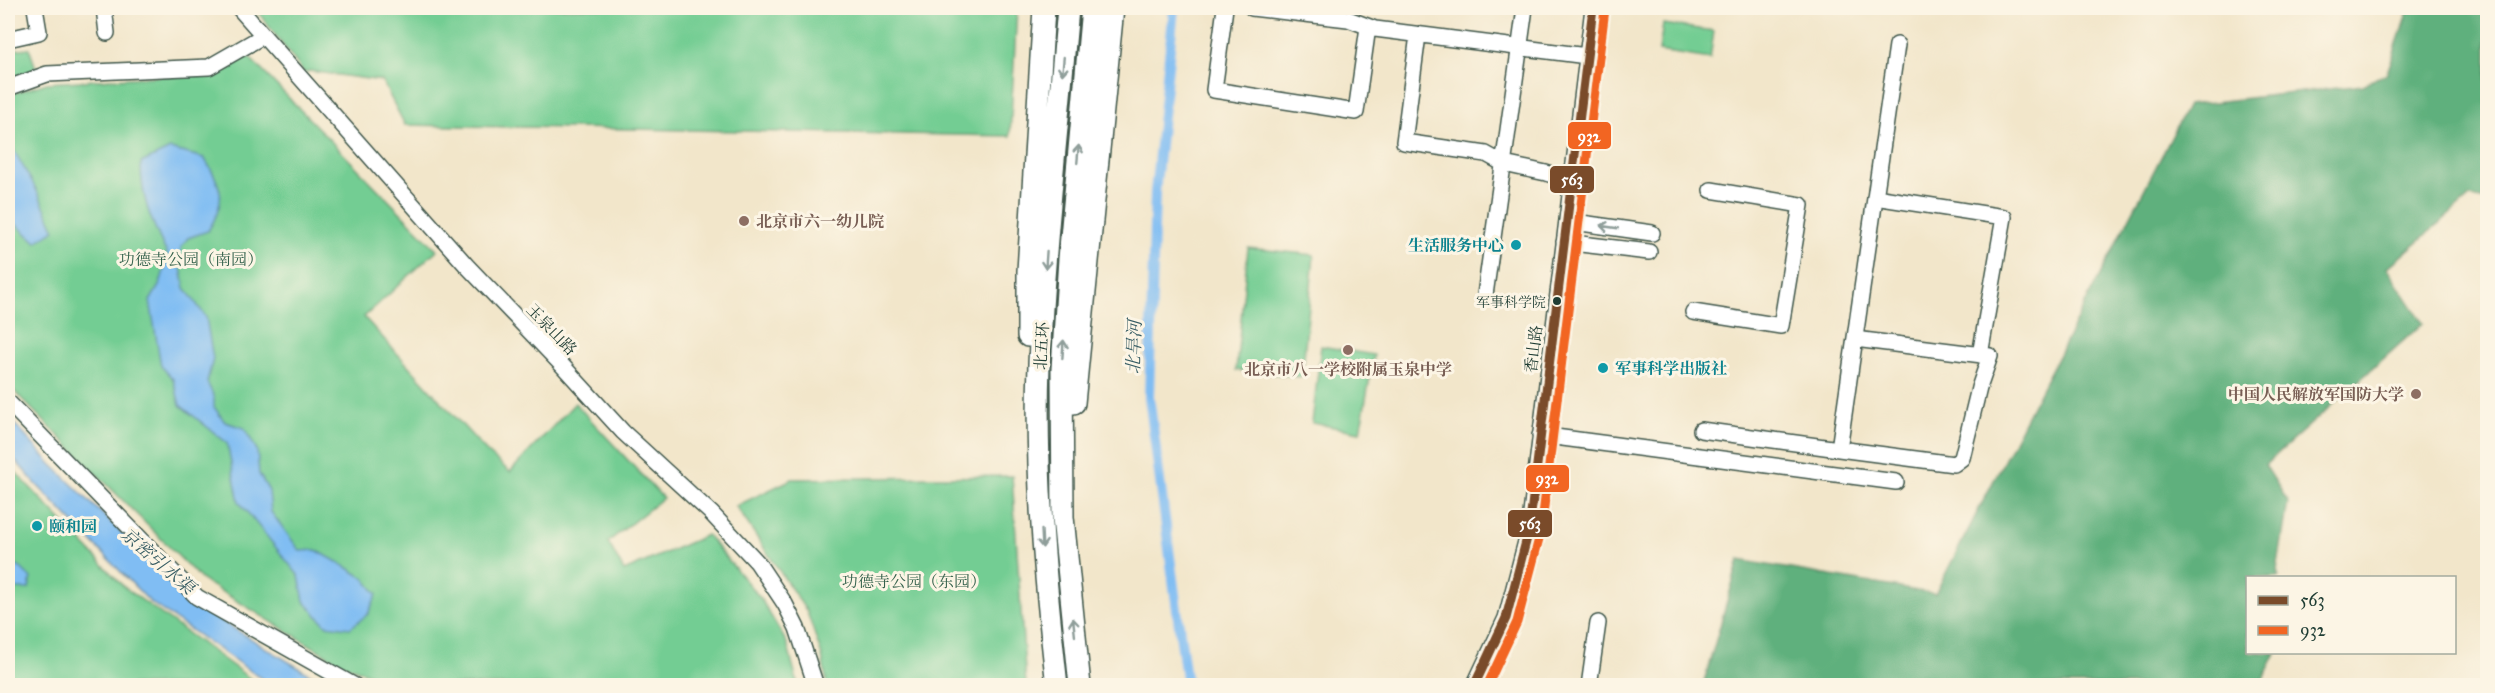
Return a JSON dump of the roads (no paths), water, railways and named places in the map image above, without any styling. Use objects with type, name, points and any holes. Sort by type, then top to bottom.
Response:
[{"type":"highway","points":[[1040,498],[1028,371],[1028,283],[1044,8]]},
{"type":"highway","name":"北五环","points":[[1057,686],[1043,566],[1039,366],[1068,8]]},
{"type":"highway","name":"北五环","points":[[1080,686],[1063,517],[1063,358],[1069,259],[1092,8]]},
{"type":"highway","points":[[1063,517],[1113,8]]},
{"type":"street","points":[[8,39],[39,32],[36,8]]},
{"type":"street","points":[[104,8],[107,33]]},
{"type":"street","name":"玉泉山路","points":[[239,8],[466,266],[623,432],[711,513],[757,562],[785,604],[797,628],[816,686]]},
{"type":"street","points":[[1225,8],[1214,90],[1356,112],[1368,27]]},
{"type":"street","points":[[1252,8],[1347,19],[1368,27],[1418,35],[1587,56]]},
{"type":"street","points":[[1485,295],[1525,8]]},
{"type":"street","name":"香山路","points":[[1474,686],[1506,618],[1529,530],[1593,8]]},
{"type":"street","points":[[1418,35],[1404,142],[1486,154],[1504,164],[1572,181]]},
{"type":"street","points":[[8,88],[47,74],[209,67],[262,36]]},
{"type":"street","points":[[1839,448],[1897,45]]},
{"type":"street","points":[[1693,312],[1781,326],[1801,205],[1710,190]]},
{"type":"street","points":[[1875,197],[2004,217],[1980,355]]},
{"type":"street","points":[[1567,220],[1652,233]]},
{"type":"street","points":[[1564,242],[1649,252]]},
{"type":"street","points":[[1701,430],[1954,464],[1962,458],[1979,388],[1990,356],[1855,339]]},
{"type":"street","points":[[8,402],[196,597],[355,686]]},
{"type":"street","points":[[1540,435],[1896,482]]},
{"type":"street","points":[[1588,686],[1598,623]]},
{"type":"water","points":[[8,140],[36,189],[55,230],[36,242],[13,222],[8,221]]},
{"type":"water","points":[[170,149],[204,158],[219,186],[220,202],[214,220],[208,231],[188,238],[181,247],[180,263],[185,288],[206,317],[213,359],[207,382],[214,397],[214,407],[225,422],[244,428],[257,450],[259,474],[269,491],[271,512],[300,551],[316,550],[364,578],[377,594],[368,614],[350,628],[326,625],[304,601],[299,576],[239,502],[227,443],[180,405],[173,379],[161,366],[150,301],[160,284],[168,256],[152,222],[145,200],[141,163]]},
{"type":"water","points":[[8,417],[51,464],[198,607],[319,680],[334,685],[271,685],[150,602],[8,452]]},
{"type":"water","points":[[8,562],[21,568],[31,578],[29,589],[8,589]]},
{"type":"waterway","name":"北旱河","points":[[1174,8],[1155,193],[1149,397],[1187,686]]},
{"type":"place","name":"北京市六一幼儿院","points":[[744,221]]},
{"type":"place","name":"生活服务中心","points":[[1516,245]]},
{"type":"place","name":"军事科学院","points":[[1557,301]]},
{"type":"place","name":"北京市八一学校附属玉泉中学","points":[[1348,350]]},
{"type":"place","name":"军事科学出版社","points":[[1603,368]]},
{"type":"place","name":"中国人民解放军国防大学","points":[[2416,394]]},
{"type":"place","name":"颐和园","points":[[37,526]]},
{"type":"park label","name":"功德寺公园（南园）","points":[[191,259]]},
{"type":"park label","name":"功德寺公园（东园）","points":[[914,581]]},
{"type":"water label","name":"京密引水渠","points":[[158,561]]}]
